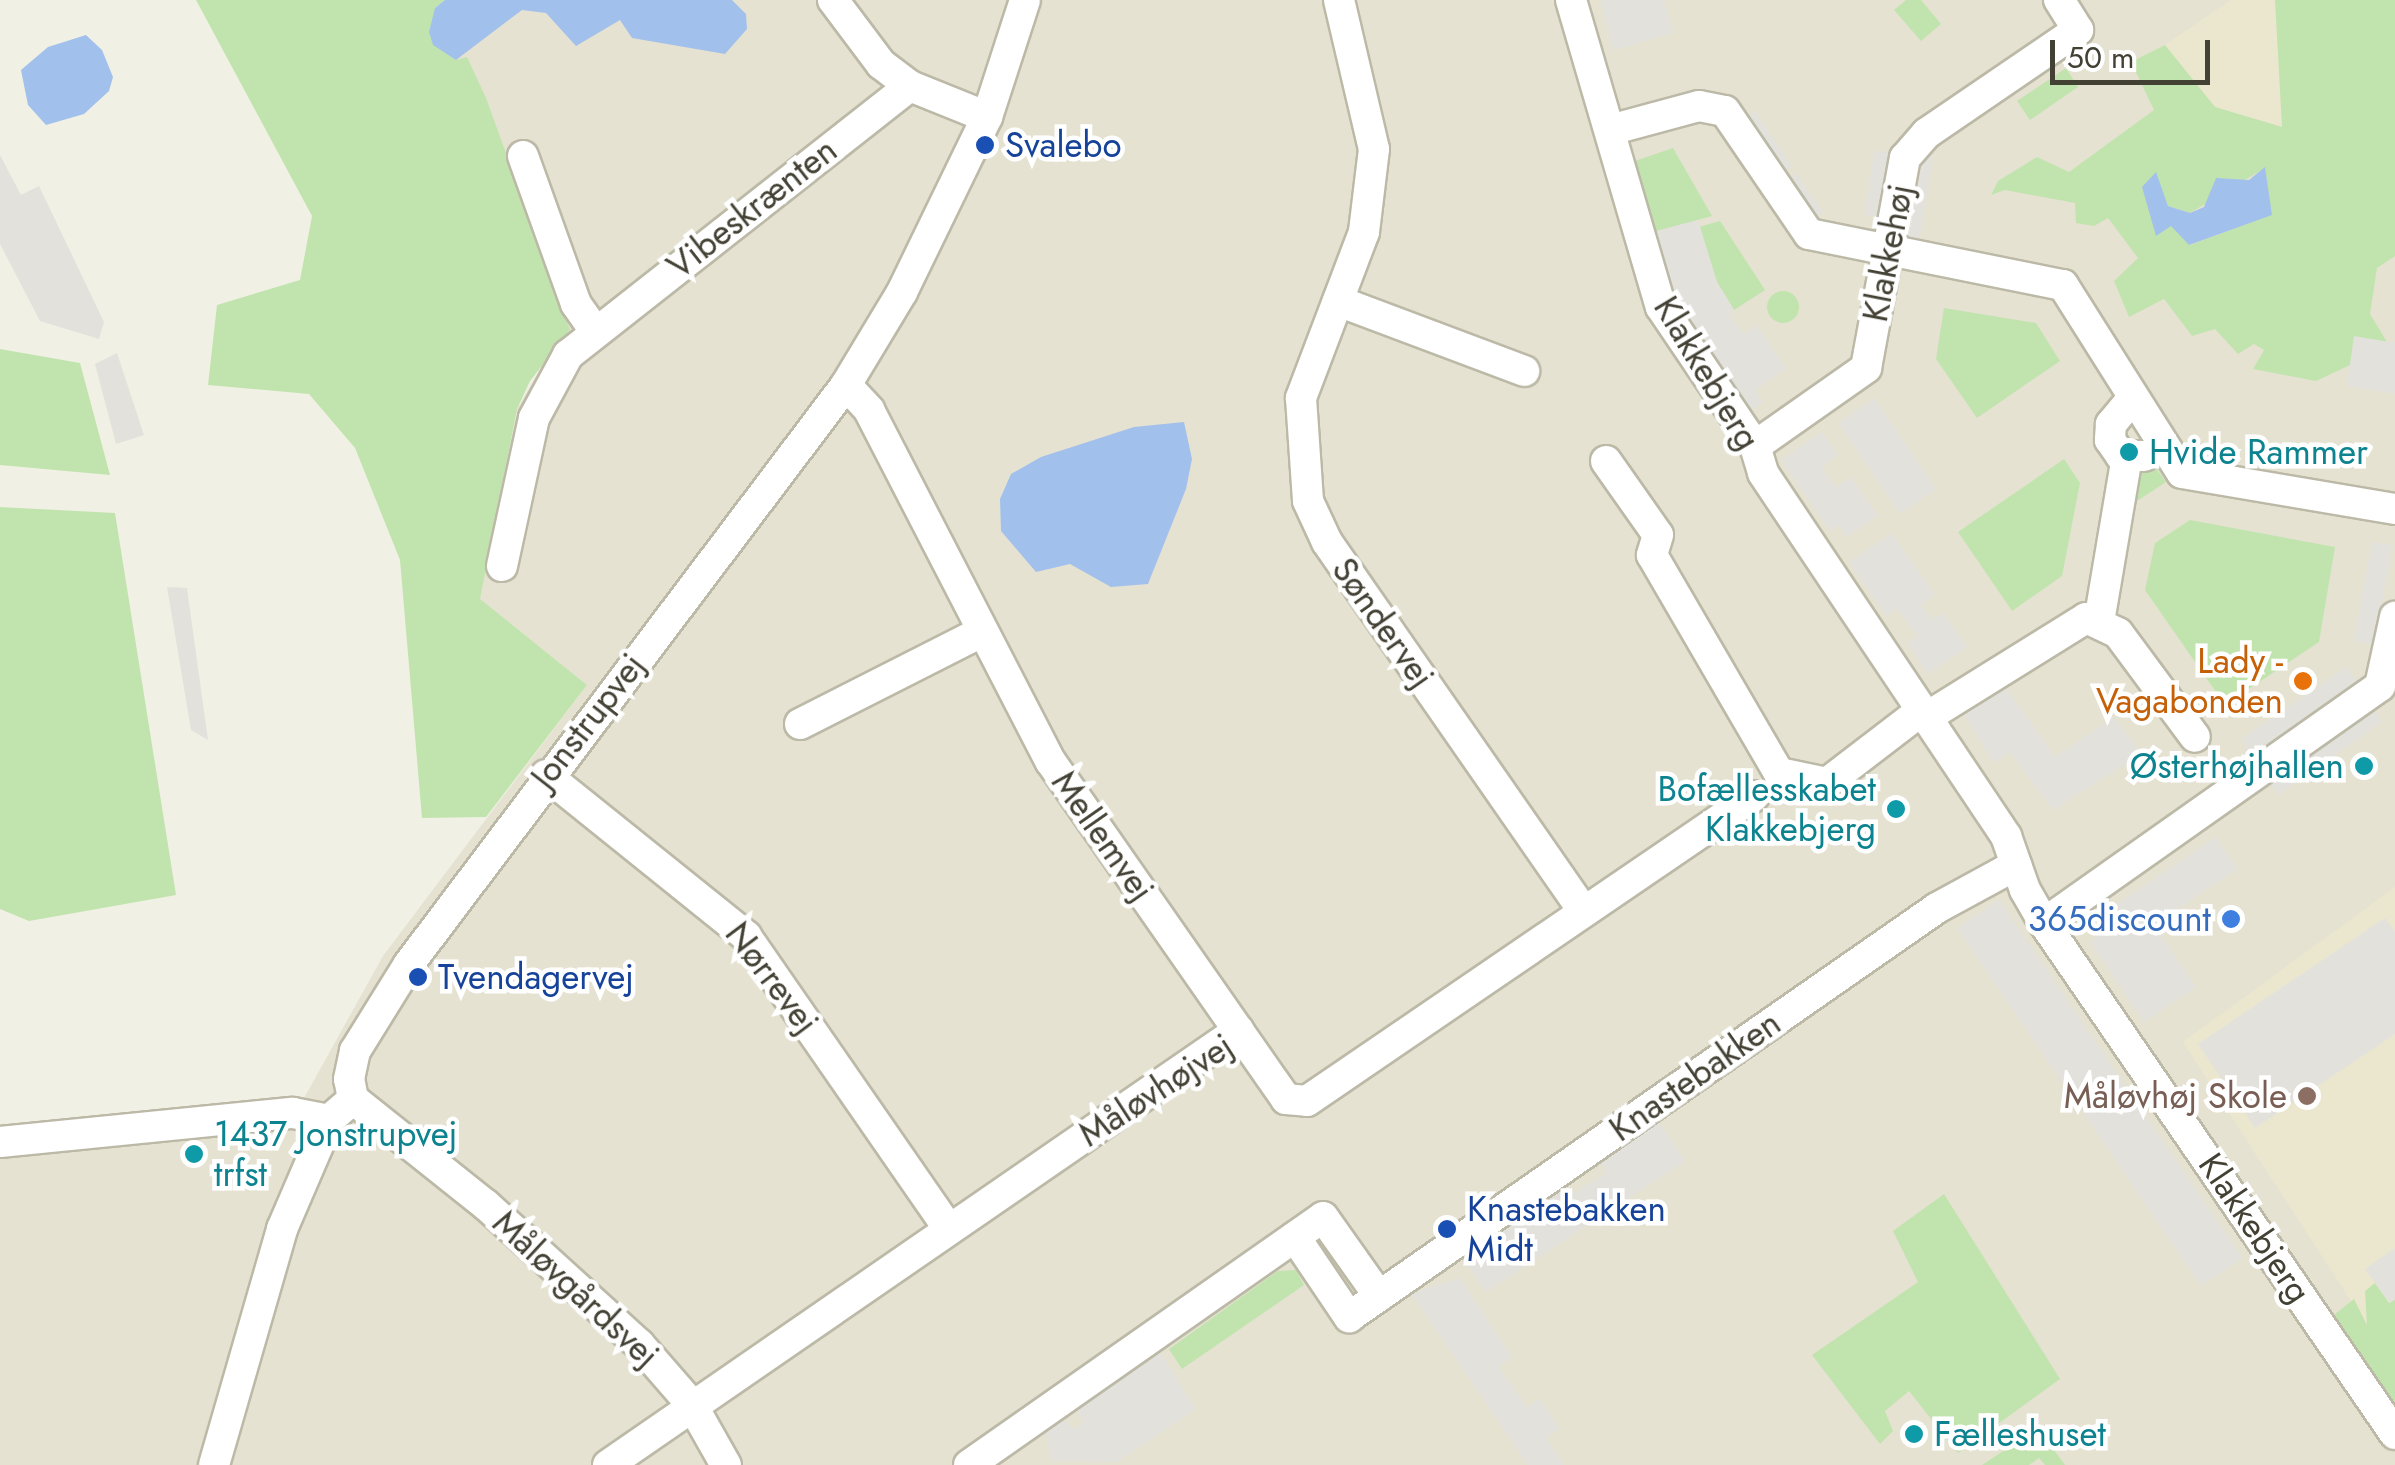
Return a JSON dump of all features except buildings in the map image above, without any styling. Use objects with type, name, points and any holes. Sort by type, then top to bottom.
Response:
[{"type":"street","points":[[834,0],[860,44],[910,86],[986,118]]},
{"type":"street","name":"Jonstrupvej","points":[[353,1099],[355,1051],[409,964],[546,775],[846,385],[902,292],[986,118],[1024,0]]},
{"type":"street","name":"Søndervej","points":[[1338,0],[1374,148],[1364,232],[1307,376],[1298,429],[1318,528],[1584,912]]},
{"type":"street","name":"Klakkebjerg","points":[[1570,0],[1661,307],[1755,446],[1762,473],[2006,836],[2044,923],[2395,1434]]},
{"type":"street","name":"Klakkehøj","points":[[1755,446],[1866,368],[1905,158],[1926,132],[2078,30],[2059,0]]},
{"type":"street","name":"Vibeskrænten","points":[[502,566],[534,418],[568,355],[594,330],[910,86]]},
{"type":"street","points":[[1610,130],[1699,106],[1726,111],[1809,234],[1890,246],[2063,286],[2108,350],[2109,364],[2182,473],[2395,509]]},
{"type":"street","points":[[523,156],[576,304],[594,330]]},
{"type":"street","points":[[1338,301],[1524,371]]},
{"type":"street","name":"Mellemvej","points":[[846,385],[869,410],[1052,762],[1240,1030]]},
{"type":"street","points":[[2132,400],[2109,433],[2115,451],[2127,457],[2165,446]]},
{"type":"street","points":[[2098,622],[2127,457]]},
{"type":"street","points":[[1606,461],[1658,535],[1652,555],[1695,619],[1701,646],[1780,774],[1826,783],[1924,714],[2076,620],[2098,622],[2118,632],[2195,737]]},
{"type":"street","points":[[2044,923],[2380,686],[2395,617]]},
{"type":"street","points":[[800,724],[982,631]]},
{"type":"street","name":"Nørrevej","points":[[546,775],[746,936],[948,1228]]},
{"type":"street","name":"Måløvhøjvej","points":[[608,1465],[1240,1030],[1286,1099],[1306,1101],[1754,796]]},
{"type":"street","name":"Knastebakken","points":[[969,1465],[1323,1217],[1379,1296],[1937,908],[2016,865]]},
{"type":"street","points":[[214,1465],[282,1229],[328,1120],[353,1099]]},
{"type":"street","name":"Måløvgårdsvej","points":[[353,1099],[564,1274],[663,1368],[692,1405],[726,1465]]},
{"type":"street","points":[[0,1142],[293,1113],[328,1120]]},
{"type":"shaded area","points":[[437,0],[2395,0],[2395,1465],[0,1465],[0,1131],[304,1098],[383,956],[587,685],[479,599],[517,409],[546,359]]},
{"type":"shaded area","points":[[1600,0],[1664,0],[1673,33],[1614,50]]},
{"type":"shaded area","points":[[2231,0],[2275,0],[2283,127],[2215,107],[2165,45]]},
{"type":"shaded area","points":[[1755,111],[1792,167],[1781,175],[1742,119]]},
{"type":"shaded area","points":[[1874,151],[1889,153],[1881,217],[1865,215]]},
{"type":"shaded area","points":[[1915,153],[1933,156],[1919,242],[1901,239]]},
{"type":"shaded area","points":[[0,155],[21,195],[39,186],[104,322],[99,339],[40,321],[0,244]]},
{"type":"shaded area","points":[[1796,173],[1823,212],[1811,221],[1784,181]]},
{"type":"shaded area","points":[[1698,220],[1717,282],[1734,310],[1729,315],[1744,334],[1756,324],[1786,369],[1755,390],[1763,402],[1750,411],[1675,301],[1653,232]]},
{"type":"shaded area","points":[[2354,336],[2395,343],[2395,394],[2347,386]]},
{"type":"shaded area","points":[[117,353],[144,435],[116,444],[95,364]]},
{"type":"shaded area","points":[[1874,398],[1936,489],[1900,514],[1838,423]]},
{"type":"shaded area","points":[[1822,432],[1838,455],[1822,467],[1836,487],[1851,477],[1878,516],[1846,537],[1839,525],[1830,531],[1781,460]]},
{"type":"shaded area","points":[[1892,533],[1935,595],[1921,605],[1932,620],[1943,613],[1967,647],[1928,674],[1907,643],[1917,636],[1898,609],[1886,616],[1849,562]]},
{"type":"shaded area","points":[[2372,542],[2392,545],[2374,645],[2354,641]]},
{"type":"shaded area","points":[[167,587],[187,588],[208,740],[191,730]]},
{"type":"shaded area","points":[[2347,667],[2382,722],[2278,795],[2241,739]]},
{"type":"shaded area","points":[[2004,685],[2055,757],[2114,717],[2141,754],[2053,810],[2010,752],[1993,763],[1963,712]]},
{"type":"shaded area","points":[[2216,837],[2237,869],[2154,925],[2196,987],[2144,1022],[2090,941],[2109,927],[2101,915]]},
{"type":"shaded area","name":"Måløvhøj Skole","points":[[2395,887],[2395,1369],[2183,1042]]},
{"type":"shaded area","points":[[1999,900],[2242,1258],[2201,1286],[1957,928]]},
{"type":"shaded area","points":[[2385,918],[2395,932],[2395,1034],[2255,1128],[2198,1044]]},
{"type":"shaded area","points":[[1658,1121],[1685,1161],[1486,1292],[1460,1253],[1565,1183],[1573,1194],[1606,1173],[1599,1160]]},
{"type":"shaded area","points":[[2395,1248],[2395,1299],[2390,1303],[2365,1269]]},
{"type":"shaded area","points":[[1460,1278],[1512,1357],[1499,1367],[1527,1407],[1540,1399],[1560,1428],[1546,1438],[1564,1465],[1528,1465],[1411,1293]]},
{"type":"shaded area","points":[[1160,1352],[1196,1409],[1117,1462],[1051,1461],[1045,1429],[1062,1415],[1073,1429],[1084,1422],[1076,1410]]},
{"type":"green space","points":[[196,0],[445,0],[435,8],[456,60],[467,57],[486,98],[570,330],[530,381],[517,409],[480,599],[587,685],[486,817],[422,818],[400,560],[355,448],[309,394],[208,385],[217,305],[300,280],[312,216]]},
{"type":"green space","points":[[1906,0],[1921,0],[1941,24],[1921,41],[1894,10]]},
{"type":"green space","points":[[2275,0],[2395,0],[2395,256],[2377,268],[2370,314],[2387,342],[2355,337],[2350,365],[2316,381],[2253,369],[2264,350],[2254,344],[2238,354],[2215,329],[2192,336],[2164,299],[2129,317],[2114,281],[2138,258],[2108,218],[2094,226],[2076,223],[2075,203],[2005,190],[1991,195],[1998,181],[2037,157],[2069,172],[2154,110],[2131,62],[2165,45],[2215,107],[2282,127]],"holes":[[[2265,168],[2271,215],[2190,245],[2171,225],[2157,235],[2155,173],[2168,206],[2190,213]]]},
{"type":"green space","points":[[2066,68],[2078,87],[2030,120],[2017,101]]},
{"type":"green space","points":[[1673,148],[1712,216],[1653,232],[1632,162]]},
{"type":"green space","points":[[1720,221],[1765,290],[1734,310],[1717,282],[1699,227]]},
{"type":"green space","points":[[1783,291],[1795,295],[1799,307],[1795,319],[1783,323],[1771,319],[1767,307],[1771,295]]},
{"type":"green space","points":[[1944,308],[2036,323],[2060,361],[1977,418],[1936,359]]},
{"type":"green space","points":[[0,349],[80,363],[110,475],[0,465]]},
{"type":"green space","points":[[2064,459],[2080,483],[2062,576],[2012,611],[1958,532]]},
{"type":"green space","points":[[2153,464],[2166,482],[2131,505],[2129,472]]},
{"type":"green space","points":[[0,507],[115,513],[176,895],[29,921],[0,909]]},
{"type":"green space","points":[[2190,520],[2335,547],[2319,642],[2225,705],[2145,590],[2155,543]]},
{"type":"green space","points":[[1944,1194],[2060,1379],[1958,1453],[1909,1391],[1885,1411],[1893,1431],[1880,1444],[1812,1355],[1918,1282],[1893,1231]]},
{"type":"green space","points":[[1296,1270],[1304,1285],[1182,1369],[1169,1349],[1278,1271]]},
{"type":"green space","points":[[2375,1283],[2389,1303],[2395,1299],[2395,1415],[2329,1319],[2354,1299],[2367,1325],[2365,1291]]},
{"type":"green space","points":[[2038,1428],[2065,1465],[2045,1465],[2039,1458],[2029,1465],[1982,1465]]},
{"type":"water","points":[[445,0],[732,0],[746,14],[747,29],[725,54],[632,38],[620,20],[576,46],[546,13],[522,10],[456,60],[433,45],[429,32],[435,8]]},
{"type":"water","points":[[86,35],[102,50],[113,77],[109,91],[84,114],[46,125],[28,105],[21,70],[48,47]]},
{"type":"water","points":[[2265,167],[2272,215],[2189,245],[2171,226],[2156,236],[2142,187],[2156,172],[2168,206],[2190,213],[2204,207],[2216,178],[2249,180]]},
{"type":"water","points":[[1184,422],[1192,459],[1186,489],[1148,584],[1111,587],[1070,564],[1036,572],[1001,531],[1000,499],[1011,474],[1041,457],[1134,427]]},
{"type":"place","name":"Svalebo","points":[[985,145]]},
{"type":"place","name":"Hvide Rammer","points":[[2129,452]]},
{"type":"place","name":"Lady - Vagabonden","points":[[2303,681]]},
{"type":"place","name":"Østerhøjhallen","points":[[2364,766]]},
{"type":"place","name":"Bofællesskabet Klakkebjerg","points":[[1896,809]]},
{"type":"place","name":"365discount","points":[[2231,919]]},
{"type":"place","name":"Tvendagervej","points":[[418,977]]},
{"type":"place","name":"Måløvhøj Skole","points":[[2307,1096]]},
{"type":"place","name":"1437 Jonstrupvej trfst","points":[[194,1154]]},
{"type":"place","name":"Knastebakken Midt","points":[[1447,1229]]},
{"type":"place","name":"Fælleshuset","points":[[1914,1434]]}]
